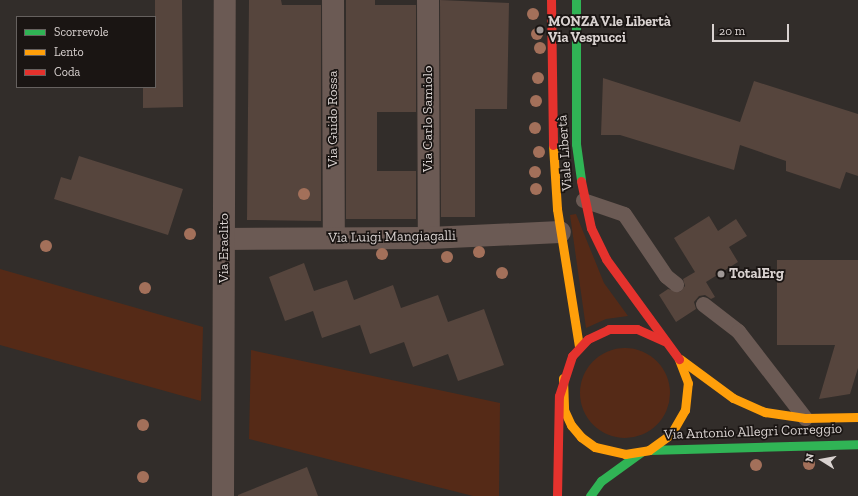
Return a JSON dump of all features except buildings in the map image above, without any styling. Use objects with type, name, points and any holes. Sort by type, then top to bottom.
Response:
[{"type":"main road","name":"Viale Libertà","points":[[551,0],[552,142],[560,232],[579,347]]},
{"type":"main road","name":"Viale Libertà","points":[[576,0],[576,144],[583,200],[591,228],[606,259],[637,304],[676,353],[688,383],[685,410],[671,434],[601,481],[590,496]]},
{"type":"main road","points":[[558,496],[558,413],[563,378],[569,362],[579,347],[598,334],[623,328],[651,333],[676,353]]},
{"type":"main road","name":"Via Antonio Allegri Correggio","points":[[676,353],[706,380],[749,406],[766,412],[805,418],[858,417]]},
{"type":"main road","points":[[563,378],[564,410],[571,425],[581,437],[595,447],[610,452],[645,451]]},
{"type":"main road","name":"Via Antonio Allegri Correggio","points":[[645,451],[858,444]]},
{"type":"street","name":"Via Eraclito","points":[[223,496],[225,0]]},
{"type":"street","name":"Via Guido Rossa","points":[[333,0],[334,238]]},
{"type":"street","name":"Via Carlo Samiolo","points":[[428,0],[429,238]]},
{"type":"street","name":"Via Luigi Mangiagalli","points":[[224,239],[429,238],[560,232]]},
{"type":"lane","points":[[583,200],[624,214],[666,276],[676,284]]},
{"type":"lane","points":[[703,304],[738,331],[805,418]]},
{"type":"shaded area","points":[[576,214],[604,283],[628,316],[606,319],[586,328],[570,215]]},
{"type":"shaded area","points":[[0,269],[203,327],[201,401],[0,345]]},
{"type":"shaded area","points":[[616,348],[634,348],[650,355],[663,368],[670,384],[670,402],[663,418],[650,431],[634,438],[616,438],[600,431],[587,418],[580,402],[580,384],[587,368],[600,355]]},
{"type":"shaded area","points":[[251,350],[500,403],[499,496],[473,496],[249,439]]},
{"type":"traffic: fast","points":[[576,0],[576,144],[581,181]]},
{"type":"traffic: fast","points":[[649,450],[858,444]]},
{"type":"traffic: fast","points":[[590,496],[601,481],[641,452]]},
{"type":"traffic: slow","points":[[553,145],[557,209],[579,347]]},
{"type":"traffic: slow","points":[[563,378],[564,410],[571,425],[581,437],[595,447],[625,454],[649,450],[671,434],[685,410],[688,383],[679,359]]},
{"type":"traffic: slow","points":[[680,359],[733,398],[765,412],[805,418],[858,417]]},
{"type":"traffic: jam","points":[[551,0],[553,145]]},
{"type":"traffic: jam","points":[[581,181],[591,228],[606,259],[679,359]]},
{"type":"traffic: jam","points":[[557,496],[559,396],[572,356],[588,339],[609,329],[637,329],[664,341]]},
{"type":"place","name":"MONZA V.le Libertà Via Vespucci","points":[[540,30]]},
{"type":"place","name":"TotalErg","points":[[721,274]]}]
